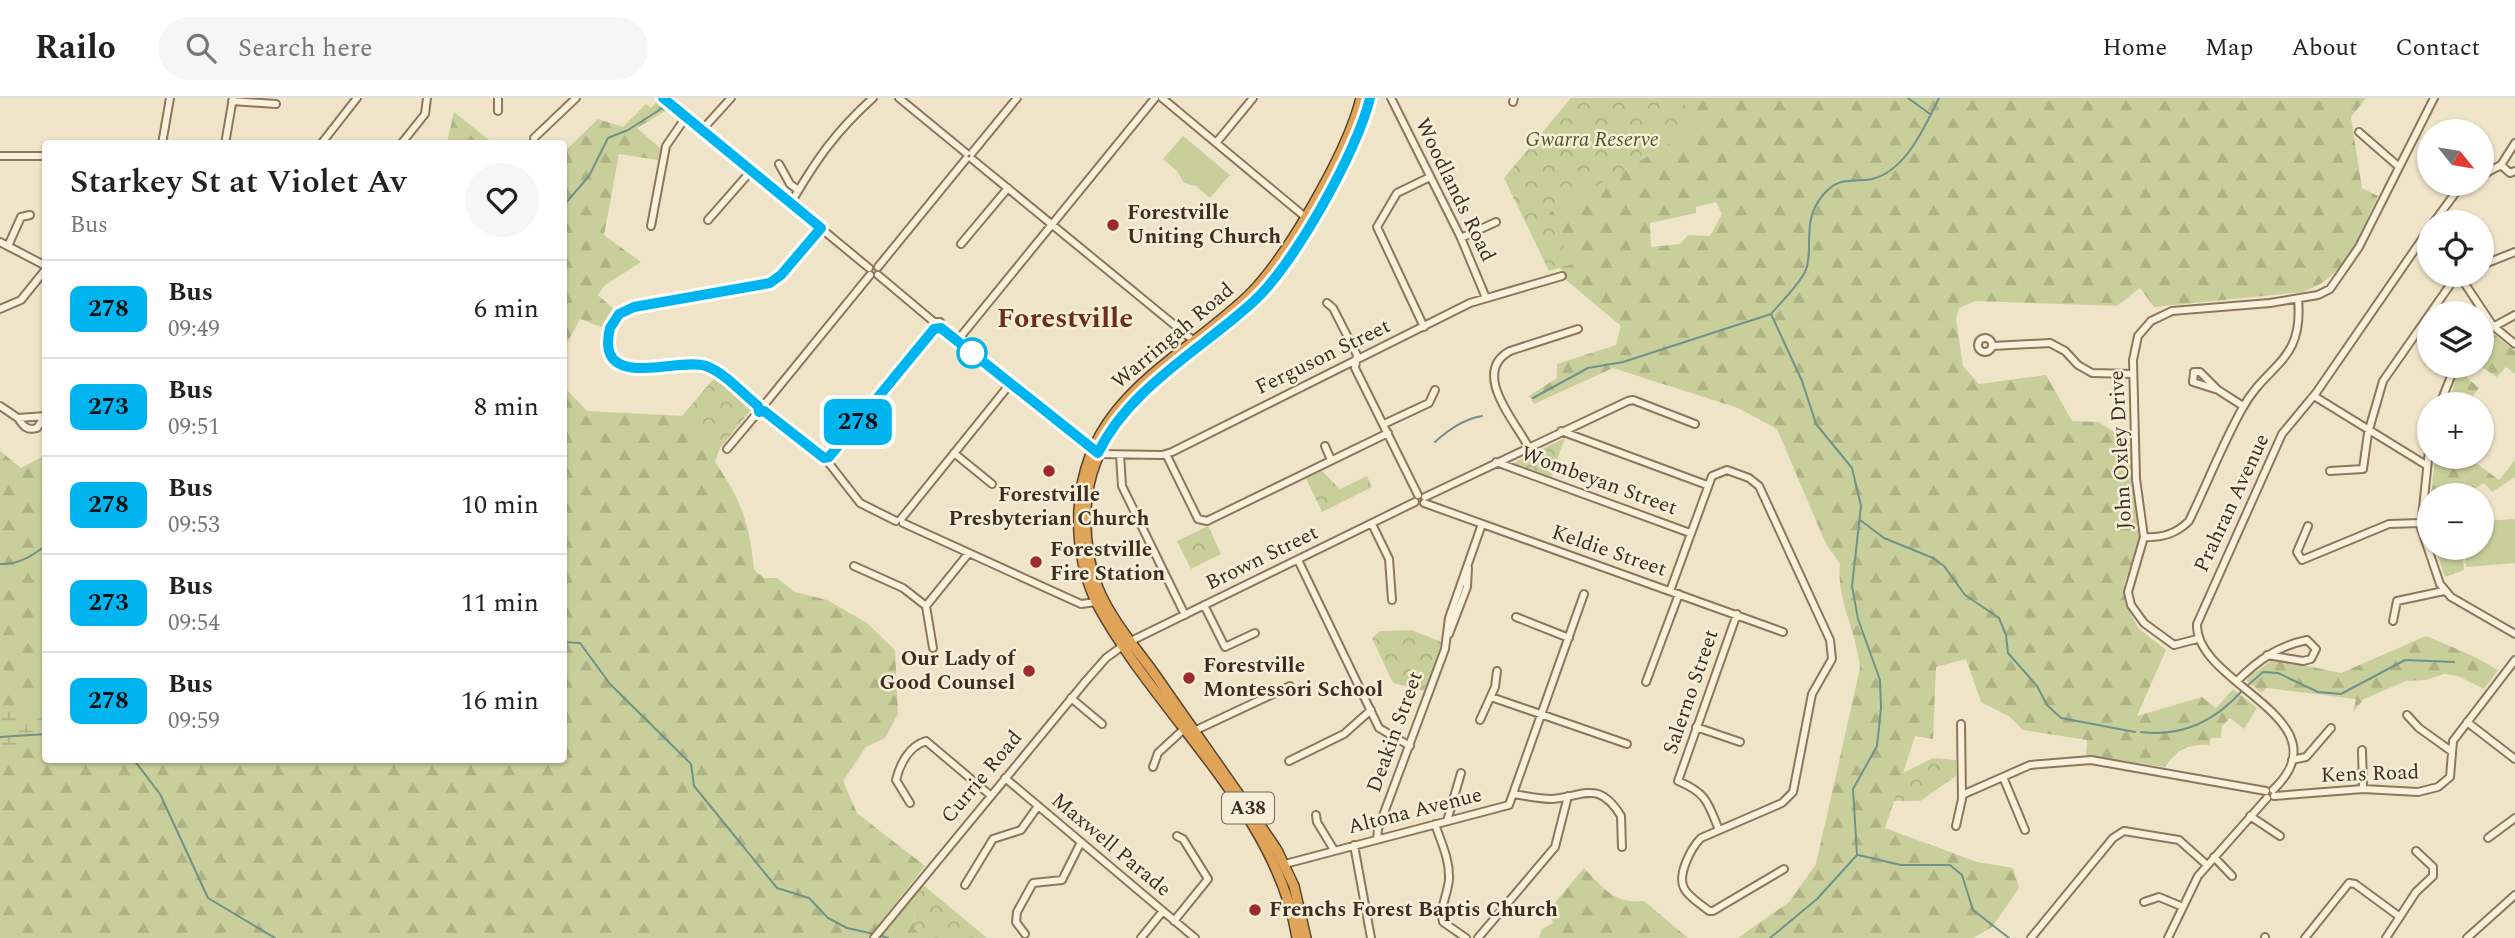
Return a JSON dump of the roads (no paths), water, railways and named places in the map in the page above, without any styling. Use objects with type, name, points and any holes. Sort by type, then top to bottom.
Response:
[{"type":"highway","name":"Warringah Road","points":[[1306,938],[1300,904],[1281,864],[1100,600],[1085,529],[1088,488],[1095,451],[1135,401],[1266,276],[1304,216],[1345,142],[1361,98]]},
{"type":"highway","name":"Warringah Road","points":[[1197,344],[1257,299],[1290,259],[1350,151],[1370,98]]},
{"type":"highway","name":"Warringah Road","points":[[1281,864],[1297,938]]},
{"type":"street","points":[[163,140],[170,98]]},
{"type":"street","points":[[323,140],[358,98]]},
{"type":"street","points":[[404,140],[425,114],[427,98]]},
{"type":"street","points":[[498,98],[498,111]]},
{"type":"street","points":[[534,138],[576,98]]},
{"type":"street","points":[[663,98],[821,228],[869,272],[878,275],[937,326],[1095,451]]},
{"type":"street","points":[[702,130],[731,98]]},
{"type":"street","points":[[790,203],[822,150],[843,124],[873,98]]},
{"type":"street","points":[[899,98],[1197,344]]},
{"type":"street","points":[[908,105],[913,98]]},
{"type":"street","points":[[727,449],[869,272],[878,267],[1017,98]]},
{"type":"street","points":[[957,341],[1155,98]]},
{"type":"street","points":[[1162,98],[1304,216]]},
{"type":"street","points":[[1216,143],[1253,98]]},
{"type":"street","name":"Woodlands Road","points":[[1391,98],[1461,238],[1486,298]]},
{"type":"street","name":"John Oxley Drive","points":[[2197,639],[2174,645],[2166,641],[2144,623],[2131,605],[2129,581],[2144,537],[2136,480],[2133,374],[2134,347],[2138,336],[2160,315],[2298,299],[2318,295],[2338,282],[2364,237],[2434,98]]},
{"type":"street","points":[[226,140],[233,99],[276,104]]},
{"type":"street","points":[[651,226],[666,146],[686,117]]},
{"type":"street","points":[[2359,132],[2398,166]]},
{"type":"street","points":[[2494,169],[2501,165],[2515,142]]},
{"type":"street","points":[[0,156],[42,156]]},
{"type":"street","points":[[779,164],[790,184],[798,190]]},
{"type":"street","points":[[2501,165],[2510,173],[2515,172]]},
{"type":"street","points":[[709,220],[751,171]]},
{"type":"street","points":[[1424,327],[1377,227],[1397,193],[1430,177]]},
{"type":"street","points":[[961,244],[1008,188]]},
{"type":"street","points":[[8,246],[21,217],[30,215]]},
{"type":"street","points":[[1461,238],[1496,222]]},
{"type":"street","points":[[821,228],[781,275],[770,283],[634,307],[619,314],[610,328],[611,352],[626,367],[639,370],[689,363],[708,366],[827,459],[860,503],[1081,604],[1100,600]]},
{"type":"street","points":[[0,243],[42,265]]},
{"type":"street","name":"Prahran Avenue","points":[[2197,639],[2197,624],[2202,611],[2277,444],[2314,396],[2417,246]]},
{"type":"street","points":[[2494,260],[2515,252]]},
{"type":"street","points":[[878,267],[878,275]]},
{"type":"street","points":[[0,309],[21,300],[42,272]]},
{"type":"street","name":"Ferguson Street","points":[[1095,451],[1120,455],[1166,454],[1486,298],[1562,276]]},
{"type":"street","points":[[2330,471],[2363,469],[2369,431],[2383,381],[2450,287]]},
{"type":"street","points":[[2144,537],[2166,536],[2180,530],[2189,521],[2243,406],[2292,347],[2300,319],[2298,299]]},
{"type":"street","points":[[1327,303],[1333,308],[1357,355],[1356,368],[1420,499]]},
{"type":"street","points":[[2494,326],[2515,315]]},
{"type":"street","points":[[827,459],[937,326]]},
{"type":"street","points":[[2494,327],[2515,344]]},
{"type":"street","points":[[1528,446],[1494,385],[1494,366],[1501,356],[1510,351],[1578,329]]},
{"type":"street","points":[[1992,346],[2050,344],[2065,351],[2078,365],[2092,373],[2133,374]]},
{"type":"street","points":[[900,521],[1010,384]]},
{"type":"street","points":[[1384,424],[1429,403],[1435,390]]},
{"type":"street","points":[[2218,390],[2243,406]]},
{"type":"street","points":[[2314,396],[2417,460]]},
{"type":"street","name":"Brown Street","points":[[1127,643],[1528,446],[1628,401],[1695,424]]},
{"type":"street","points":[[0,406],[32,430],[42,420]]},
{"type":"street","points":[[18,418],[42,416]]},
{"type":"street","points":[[1560,431],[1707,485]]},
{"type":"street","points":[[1166,454],[1198,519],[1207,521],[1388,433]]},
{"type":"street","points":[[1325,446],[1331,460]]},
{"type":"street","points":[[954,453],[992,484]]},
{"type":"street","points":[[1120,455],[1122,486],[1185,615]]},
{"type":"street","name":"Wombeyan Street","points":[[1496,462],[1690,533]]},
{"type":"street","points":[[1670,591],[1712,476],[1727,470],[1749,478],[1759,486],[1833,649],[1830,666],[1812,694],[1793,792],[1782,803],[1720,830],[1694,845],[1682,880],[1685,890],[1709,911],[1713,911],[1784,869]]},
{"type":"street","points":[[1436,492],[1436,509]]},
{"type":"street","name":"Keldie Street","points":[[1420,499],[1436,509],[1783,632]]},
{"type":"street","points":[[2308,526],[2297,552],[2302,560],[2389,524],[2417,523]]},
{"type":"street","points":[[1372,524],[1389,559],[1392,600]]},
{"type":"street","name":"Deakin Street","points":[[1377,840],[1378,829],[1467,587],[1469,563],[1482,524]]},
{"type":"street","points":[[926,606],[968,554]]},
{"type":"street","points":[[1298,560],[1379,728],[1410,746]]},
{"type":"street","points":[[2432,560],[2444,591],[2515,634]]},
{"type":"street","points":[[854,566],[903,588],[926,606],[933,648]]},
{"type":"street","points":[[2393,621],[2397,601],[2444,591]]},
{"type":"street","name":"Altona Avenue","points":[[1281,864],[1509,805],[1584,594]]},
{"type":"street","points":[[1646,682],[1679,594]]},
{"type":"street","points":[[1204,606],[1225,647],[1255,633]]},
{"type":"street","name":"Salerno Street","points":[[1720,830],[1705,796],[1697,789],[1678,781],[1737,614]]},
{"type":"street","points":[[1516,617],[1569,638]]},
{"type":"street","points":[[2168,938],[2207,865],[2287,774],[2292,760],[2292,742],[2282,722],[2210,657],[2197,639]]},
{"type":"street","points":[[2237,681],[2267,655],[2307,640],[2316,649],[2311,659],[2303,662],[2267,655]]},
{"type":"street","name":"Currie Road","points":[[874,938],[1106,657],[1127,643]]},
{"type":"street","name":"Kens Road","points":[[1962,795],[2030,765],[2091,760],[2270,794],[2363,789],[2418,792],[2438,787],[2450,777],[2453,741],[2515,660]]},
{"type":"street","points":[[1480,720],[1491,696],[1497,671]]},
{"type":"street","points":[[1153,767],[1158,753],[1189,730],[1290,686]]},
{"type":"street","points":[[1491,696],[1628,744]]},
{"type":"street","points":[[1071,698],[1102,724]]},
{"type":"street","points":[[1289,761],[1344,734],[1371,710]]},
{"type":"street","points":[[2407,715],[2419,729],[2451,751]]},
{"type":"street","points":[[2467,723],[2514,757]]},
{"type":"street","points":[[1956,826],[1962,795],[1961,724]]},
{"type":"street","points":[[1696,727],[1740,743]]},
{"type":"street","points":[[2292,760],[2306,757],[2331,728]]},
{"type":"street","points":[[909,803],[896,780],[899,769],[910,751],[926,741],[990,795]]},
{"type":"street","points":[[2362,750],[2363,789]]},
{"type":"street","points":[[1447,821],[1461,773]]},
{"type":"street","points":[[2003,777],[2025,830]]},
{"type":"street","name":"Maxwell Parade","points":[[1005,778],[1195,938]]},
{"type":"street","points":[[1513,794],[1552,799],[1590,791],[1598,794],[1619,812],[1622,822],[1622,847]]},
{"type":"street","points":[[1478,938],[1555,847],[1569,796]]},
{"type":"street","points":[[965,885],[993,839],[1021,830],[1038,806]]},
{"type":"street","points":[[1316,815],[1317,822],[1334,850]]},
{"type":"street","points":[[2250,816],[2280,836]]},
{"type":"street","points":[[2488,838],[2515,818]]},
{"type":"street","points":[[1435,824],[1449,867],[1447,894],[1441,914],[1443,922],[1466,938]]},
{"type":"street","points":[[2031,938],[2113,838],[2124,831],[2179,841],[2207,865]]},
{"type":"street","points":[[1174,921],[1208,879],[1183,839],[1177,836]]},
{"type":"street","points":[[1025,934],[1016,922],[1027,890],[1033,883],[1062,880],[1081,842]]},
{"type":"street","points":[[1354,845],[1371,938]]},
{"type":"street","points":[[2386,938],[2416,892],[2435,871],[2416,851]]},
{"type":"street","points":[[2214,857],[2232,876]]},
{"type":"street","points":[[2305,938],[2349,883],[2355,884],[2400,917]]},
{"type":"street","points":[[2467,938],[2515,895]]},
{"type":"street","points":[[2144,902],[2159,897],[2183,907]]},
{"type":"street","points":[[1140,938],[1163,911]]},
{"type":"waterway","points":[[1908,98],[1930,114]]},
{"type":"waterway","points":[[1770,938],[1817,899],[1857,855],[1853,789],[1877,746],[1881,708],[1880,680],[1858,619],[1852,586],[1861,506],[1852,468],[1816,424],[1802,381],[1771,314],[1805,272],[1812,215],[1823,195],[1841,182],[1872,179],[1895,167],[1913,146],[1939,98]]},
{"type":"waterway","points":[[567,202],[589,176],[608,138],[628,130],[664,107]]},
{"type":"waterway","points":[[1533,398],[1588,368],[1623,362],[1771,314]]},
{"type":"waterway","points":[[1435,442],[1457,426],[1482,416]]},
{"type":"waterway","points":[[1860,520],[1884,538],[1933,558],[1944,566],[1965,595],[1999,618],[2006,635],[2008,653],[2037,686],[2047,705],[2061,718],[2135,732]]},
{"type":"waterway","points":[[0,564],[24,559],[42,548]]},
{"type":"waterway","points":[[567,642],[580,643],[610,684],[691,764],[694,786],[777,888],[809,898],[828,918],[847,928],[874,934]]},
{"type":"waterway","points":[[2247,686],[2263,672],[2278,673],[2318,692],[2341,694],[2405,660],[2454,662]]},
{"type":"waterway","points":[[2141,732],[2171,732],[2197,724],[2221,710],[2243,690]]},
{"type":"waterway","points":[[0,737],[42,734]]},
{"type":"waterway","points":[[136,763],[160,794],[208,898],[275,938]]},
{"type":"waterway","points":[[1858,855],[1901,865],[1950,865],[1962,875],[1973,910],[2009,938]]},
{"type":"waterway","points":[[879,935],[888,938]]},
{"type":"place","name":"Forestville Uniting Church","points":[[1113,225]]},
{"type":"place","name":"Forestville Presbyterian Church","points":[[1049,471]]},
{"type":"place","name":"Forestville Fire Station","points":[[1036,562]]},
{"type":"place","name":"Our Lady of Good Counsel","points":[[1029,671]]},
{"type":"place","name":"Forestville Montessori School","points":[[1189,678]]},
{"type":"place","name":"Frenchs Forest Baptis Church","points":[[1255,910]]},
{"type":"district","name":"Forestville","points":[[1065,318]]},
{"type":"park label","name":"Gwarra Reserve","points":[[1592,140]]}]
